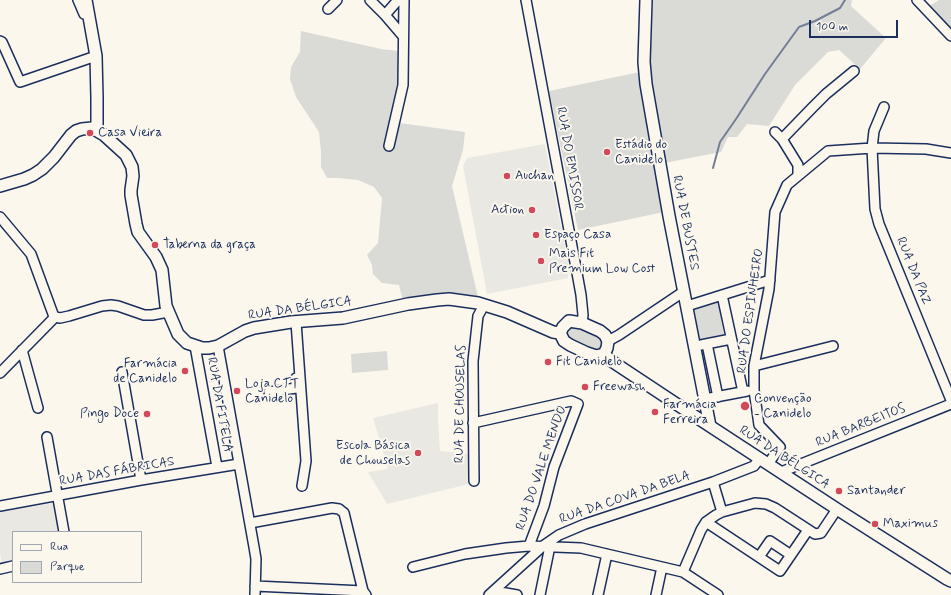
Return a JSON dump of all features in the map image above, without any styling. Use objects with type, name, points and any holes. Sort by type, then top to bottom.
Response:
[{"type":"main road","points":[[85,0],[96,56],[97,130]]},
{"type":"main road","name":"RUA DE BUSTES","points":[[646,0],[644,62],[646,84],[686,306],[706,399],[710,426]]},
{"type":"main road","points":[[0,186],[24,179],[42,169],[76,131],[92,128],[104,135],[126,155],[129,160],[132,167],[133,176],[131,190],[138,232],[156,257],[162,270],[165,300],[168,312],[178,334],[187,343],[195,346]]},
{"type":"main road","name":"RUA DA BÉLGICA","points":[[195,346],[202,348],[218,346],[245,331],[254,328],[294,322],[343,318],[408,304],[436,300],[449,299],[466,301],[507,312],[553,332],[560,333],[564,341],[570,346],[596,356],[604,354],[610,360],[710,426],[951,581]]},
{"type":"main road","points":[[560,333],[569,321],[582,323],[600,331],[605,335],[608,341],[604,354]]},
{"type":"street","points":[[84,14],[82,9],[85,0]]},
{"type":"street","points":[[328,9],[337,0]]},
{"type":"street","points":[[370,0],[403,36]]},
{"type":"street","points":[[385,15],[398,0]]},
{"type":"street","points":[[389,146],[403,85],[404,0]]},
{"type":"street","name":"RUA DO EMISSOR","points":[[526,0],[577,273],[582,302],[582,323]]},
{"type":"street","points":[[917,0],[951,36]]},
{"type":"street","points":[[0,41],[2,42],[20,82],[96,56]]},
{"type":"street","points":[[782,139],[826,94],[854,71]]},
{"type":"street","name":"RUA DA PAZ","points":[[884,107],[874,131],[872,148],[875,209],[879,224],[951,400]]},
{"type":"street","points":[[775,132],[782,139],[798,165],[798,175]]},
{"type":"street","name":"RUA DO ESPINHEIRO","points":[[764,461],[780,447],[759,425],[754,390],[754,366],[769,289],[775,212],[787,185],[828,151],[872,148],[926,148],[951,153]]},
{"type":"street","points":[[0,217],[5,230],[20,240],[31,254],[55,317]]},
{"type":"street","points":[[686,306],[770,280]]},
{"type":"street","points":[[608,341],[684,292]]},
{"type":"street","points":[[722,295],[743,392]]},
{"type":"street","points":[[55,317],[60,318],[102,306],[111,305],[144,315],[156,315],[168,312]]},
{"type":"street","name":"RUA DE CHOUSELAS","points":[[474,481],[473,360],[478,316],[484,305]]},
{"type":"street","points":[[0,373],[55,317]]},
{"type":"street","points":[[269,392],[296,388],[294,322]]},
{"type":"street","points":[[294,322],[306,461],[302,486]]},
{"type":"street","points":[[695,347],[731,340]]},
{"type":"street","points":[[707,344],[718,397]]},
{"type":"street","name":"RUA DA FITELA","points":[[195,346],[217,467]]},
{"type":"street","points":[[218,346],[256,559],[255,590],[365,593],[344,513],[339,509],[332,508],[250,523]]},
{"type":"street","points":[[754,366],[833,346]]},
{"type":"street","points":[[22,350],[38,408]]},
{"type":"street","points":[[122,372],[141,480]]},
{"type":"street","points":[[706,399],[754,390]]},
{"type":"street","name":"RUA DO VALE MENDO","points":[[473,423],[571,401],[578,404],[554,467],[544,506],[529,546]]},
{"type":"street","name":"RUA BARBEITOS","points":[[781,472],[951,404]]},
{"type":"street","points":[[47,437],[64,531]]},
{"type":"street","name":"RUA DA COVA DA BELA","points":[[492,593],[558,535],[585,524],[713,482],[764,461]]},
{"type":"street","name":"RUA DAS FÁBRICAS","points":[[0,506],[141,480],[239,464]]},
{"type":"street","points":[[713,482],[722,512]]},
{"type":"street","points":[[683,572],[706,522],[722,512],[755,503],[766,504],[775,508],[815,534],[821,533],[837,509]]},
{"type":"street","points":[[706,522],[780,571],[808,530]]},
{"type":"street","points":[[759,557],[770,541],[791,555]]},
{"type":"street","points":[[413,567],[471,553],[529,546],[581,548],[683,572],[718,595]]},
{"type":"street","points":[[540,595],[547,546]]},
{"type":"street","points":[[598,595],[607,554]]},
{"type":"street","points":[[0,569],[12,566]]},
{"type":"street","points":[[656,595],[662,567]]},
{"type":"street","points":[[492,593],[517,595]]},
{"type":"shaded area","points":[[545,144],[569,268],[568,278],[487,294],[463,166],[467,158]]},
{"type":"shaded area","name":"Escola Básica de Chouselas","points":[[438,403],[440,451],[468,454],[469,484],[387,504],[368,472],[388,469],[373,418]]},
{"type":"shaded area","points":[[53,503],[59,531],[12,531],[12,562],[2,564],[0,553],[0,512]]},
{"type":"green space","points":[[648,0],[852,0],[851,6],[886,38],[860,69],[839,50],[828,52],[795,85],[769,126],[747,124],[737,137],[728,137],[721,152],[664,163],[647,71]]},
{"type":"green space","points":[[939,0],[951,0],[951,30],[928,7]]},
{"type":"green space","points":[[301,30],[381,49],[398,51],[398,76],[392,122],[465,132],[463,150],[452,186],[478,297],[454,296],[403,301],[399,285],[382,283],[373,274],[372,265],[367,255],[378,243],[382,198],[374,187],[358,180],[327,178],[321,167],[319,132],[296,97],[290,79],[291,67],[300,52]]},
{"type":"green space","name":"Estádio do Canidelo","points":[[640,72],[664,212],[578,230],[549,91]]},
{"type":"green space","points":[[718,301],[724,336],[699,341],[692,310]]},
{"type":"green space","points":[[575,326],[599,337],[602,342],[602,347],[595,352],[569,339],[568,333],[571,327]]},
{"type":"green space","points":[[387,351],[388,370],[352,373],[351,354]]},
{"type":"waterway","points":[[713,168],[720,142],[765,74],[799,27],[815,21],[840,8],[845,0]]},
{"type":"place","name":"Casa Vieira","points":[[90,133]]},
{"type":"place","name":"Estádio do Canidelo","points":[[607,152]]},
{"type":"place","name":"Auchan","points":[[507,176]]},
{"type":"place","name":"Action","points":[[532,210]]},
{"type":"place","name":"Espaço Casa","points":[[536,235]]},
{"type":"place","name":"Taberna da graça","points":[[155,245]]},
{"type":"place","name":"Mais Fit Premium Low Cost","points":[[541,261]]},
{"type":"place","name":"Fit Canidelo","points":[[548,362]]},
{"type":"place","name":"Farmácia de Canidelo","points":[[185,371]]},
{"type":"place","name":"Freewash","points":[[585,387]]},
{"type":"place","name":"Loja CTT Canidelo","points":[[237,391]]},
{"type":"place","name":"Convenção - Canidelo","points":[[745,406]]},
{"type":"place","name":"Farmácia Ferreira","points":[[655,412]]},
{"type":"place","name":"Pingo Doce","points":[[147,414]]},
{"type":"place","name":"Escola Básica de Chouselas","points":[[418,453]]},
{"type":"place","name":"Santander","points":[[839,491]]},
{"type":"place","name":"Maximus","points":[[875,524]]}]
